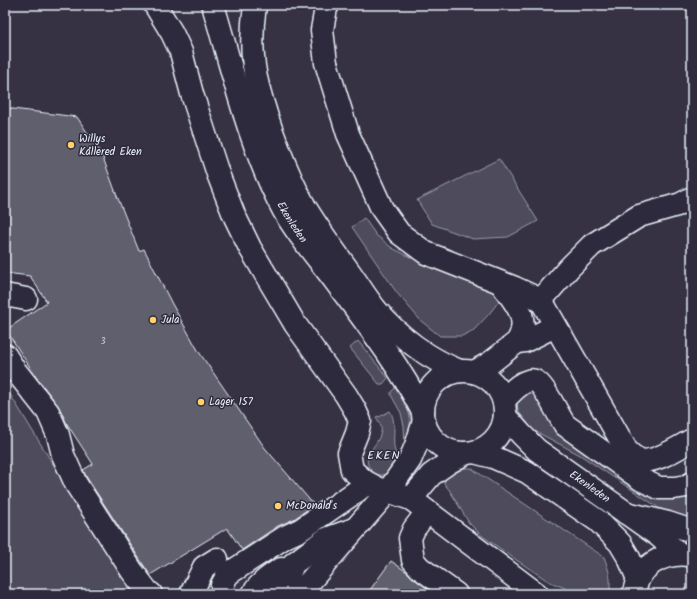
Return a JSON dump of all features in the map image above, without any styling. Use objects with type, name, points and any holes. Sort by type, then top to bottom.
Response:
[{"type":"main road","points":[[155,5],[172,33],[181,52],[192,94],[213,160],[234,216],[250,248],[295,324],[356,410],[360,421],[349,453],[352,470],[367,483],[419,506],[527,591]]},
{"type":"main road","name":"Ekenleden","points":[[213,5],[260,157],[284,211],[403,376],[424,416]]},
{"type":"main road","name":"Ekenleden","points":[[255,5],[252,26],[252,53],[257,85],[273,134],[305,205],[340,260],[378,311],[402,336],[444,366],[466,371]]},
{"type":"main road","points":[[328,5],[326,8],[322,30],[326,63],[348,134],[382,209],[399,233],[426,253],[532,295],[541,300],[627,451],[632,456],[639,460],[654,459],[692,440]]},
{"type":"main road","points":[[541,300],[569,268],[592,245],[639,216],[681,204],[692,198]]},
{"type":"main road","points":[[299,594],[388,491],[410,460],[418,443],[424,416],[426,397],[433,384],[445,375],[466,371],[490,363],[520,337],[523,323],[522,313],[518,305],[501,283]]},
{"type":"main road","points":[[5,295],[26,299]]},
{"type":"main road","points":[[516,342],[525,341],[555,326]]},
{"type":"main road","points":[[5,355],[14,369],[48,412],[58,435],[63,455],[76,484],[132,571],[151,594]]},
{"type":"main road","points":[[466,371],[486,377],[492,382],[497,387],[504,408]]},
{"type":"main road","points":[[456,594],[420,568],[413,560],[410,538],[414,529],[419,506],[431,476],[448,463],[470,452],[484,448],[497,437],[500,432],[504,408],[521,384],[531,380],[536,381],[545,390],[558,416],[565,425],[642,480],[659,488],[674,488],[687,486],[692,483]]},
{"type":"main road","name":"Ekenleden","points":[[504,408],[522,436],[537,450],[685,555]]},
{"type":"main road","points":[[424,416],[428,432],[435,441],[444,448],[455,452],[470,452]]},
{"type":"main road","name":"Ekenleden","points":[[470,452],[493,457],[527,472],[598,521],[620,543],[629,558],[636,586]]},
{"type":"main road","points":[[224,594],[222,585],[228,574],[285,537],[300,530],[358,491],[367,483]]},
{"type":"main road","points":[[626,513],[668,523],[692,531]]},
{"type":"main road","points":[[253,594],[256,589],[273,574],[282,568],[293,564],[326,539],[355,528]]},
{"type":"main road","name":"Ekenleden","points":[[636,586],[651,564],[669,555],[685,555]]},
{"type":"main road","points":[[191,594],[204,567],[216,559]]},
{"type":"main road","points":[[272,594],[287,580],[293,564]]},
{"type":"shaded area","points":[[499,159],[538,221],[508,237],[473,239],[432,224],[417,200]]},
{"type":"shaded area","points":[[364,218],[376,235],[392,248],[410,257],[493,291],[502,297],[474,330],[462,336],[440,336],[421,321],[397,293],[352,227]]},
{"type":"shaded area","points":[[358,341],[388,378],[383,384],[379,384],[350,348]]},
{"type":"shaded area","points":[[5,386],[72,495],[130,582],[135,594],[5,594]]},
{"type":"shaded area","points":[[395,388],[405,404],[410,416],[410,429],[405,447],[404,426],[401,413],[391,395],[391,392]]},
{"type":"shaded area","points":[[528,391],[535,391],[566,430],[692,493],[692,519],[673,514],[659,508],[580,455],[533,430],[518,411],[517,399]]},
{"type":"shaded area","points":[[390,411],[394,423],[394,448],[399,459],[390,473],[378,475],[368,466],[367,461],[370,452],[381,432],[381,426],[376,417]]},
{"type":"shaded area","points":[[460,468],[471,468],[604,557],[610,576],[609,594],[579,594],[548,581],[481,535],[469,523],[444,483],[449,472]]},
{"type":"building","points":[[5,108],[77,117],[102,155],[139,251],[144,249],[172,304],[199,352],[265,448],[314,505],[294,519],[278,526],[242,550],[227,528],[150,575],[87,478],[83,470],[93,464],[67,424],[59,407],[37,378],[6,330],[47,302],[30,276],[5,273]]},
{"type":"building","points":[[391,561],[407,572],[435,594],[367,594]]},
{"type":"place","name":"Willys Kållered Eken","points":[[71,145]]},
{"type":"place","name":"Jula","points":[[153,320]]},
{"type":"place","name":"Lager 157","points":[[201,402]]},
{"type":"place","name":"McDonald's","points":[[278,506]]},
{"type":"district","name":"EKEN","points":[[384,455]]}]
